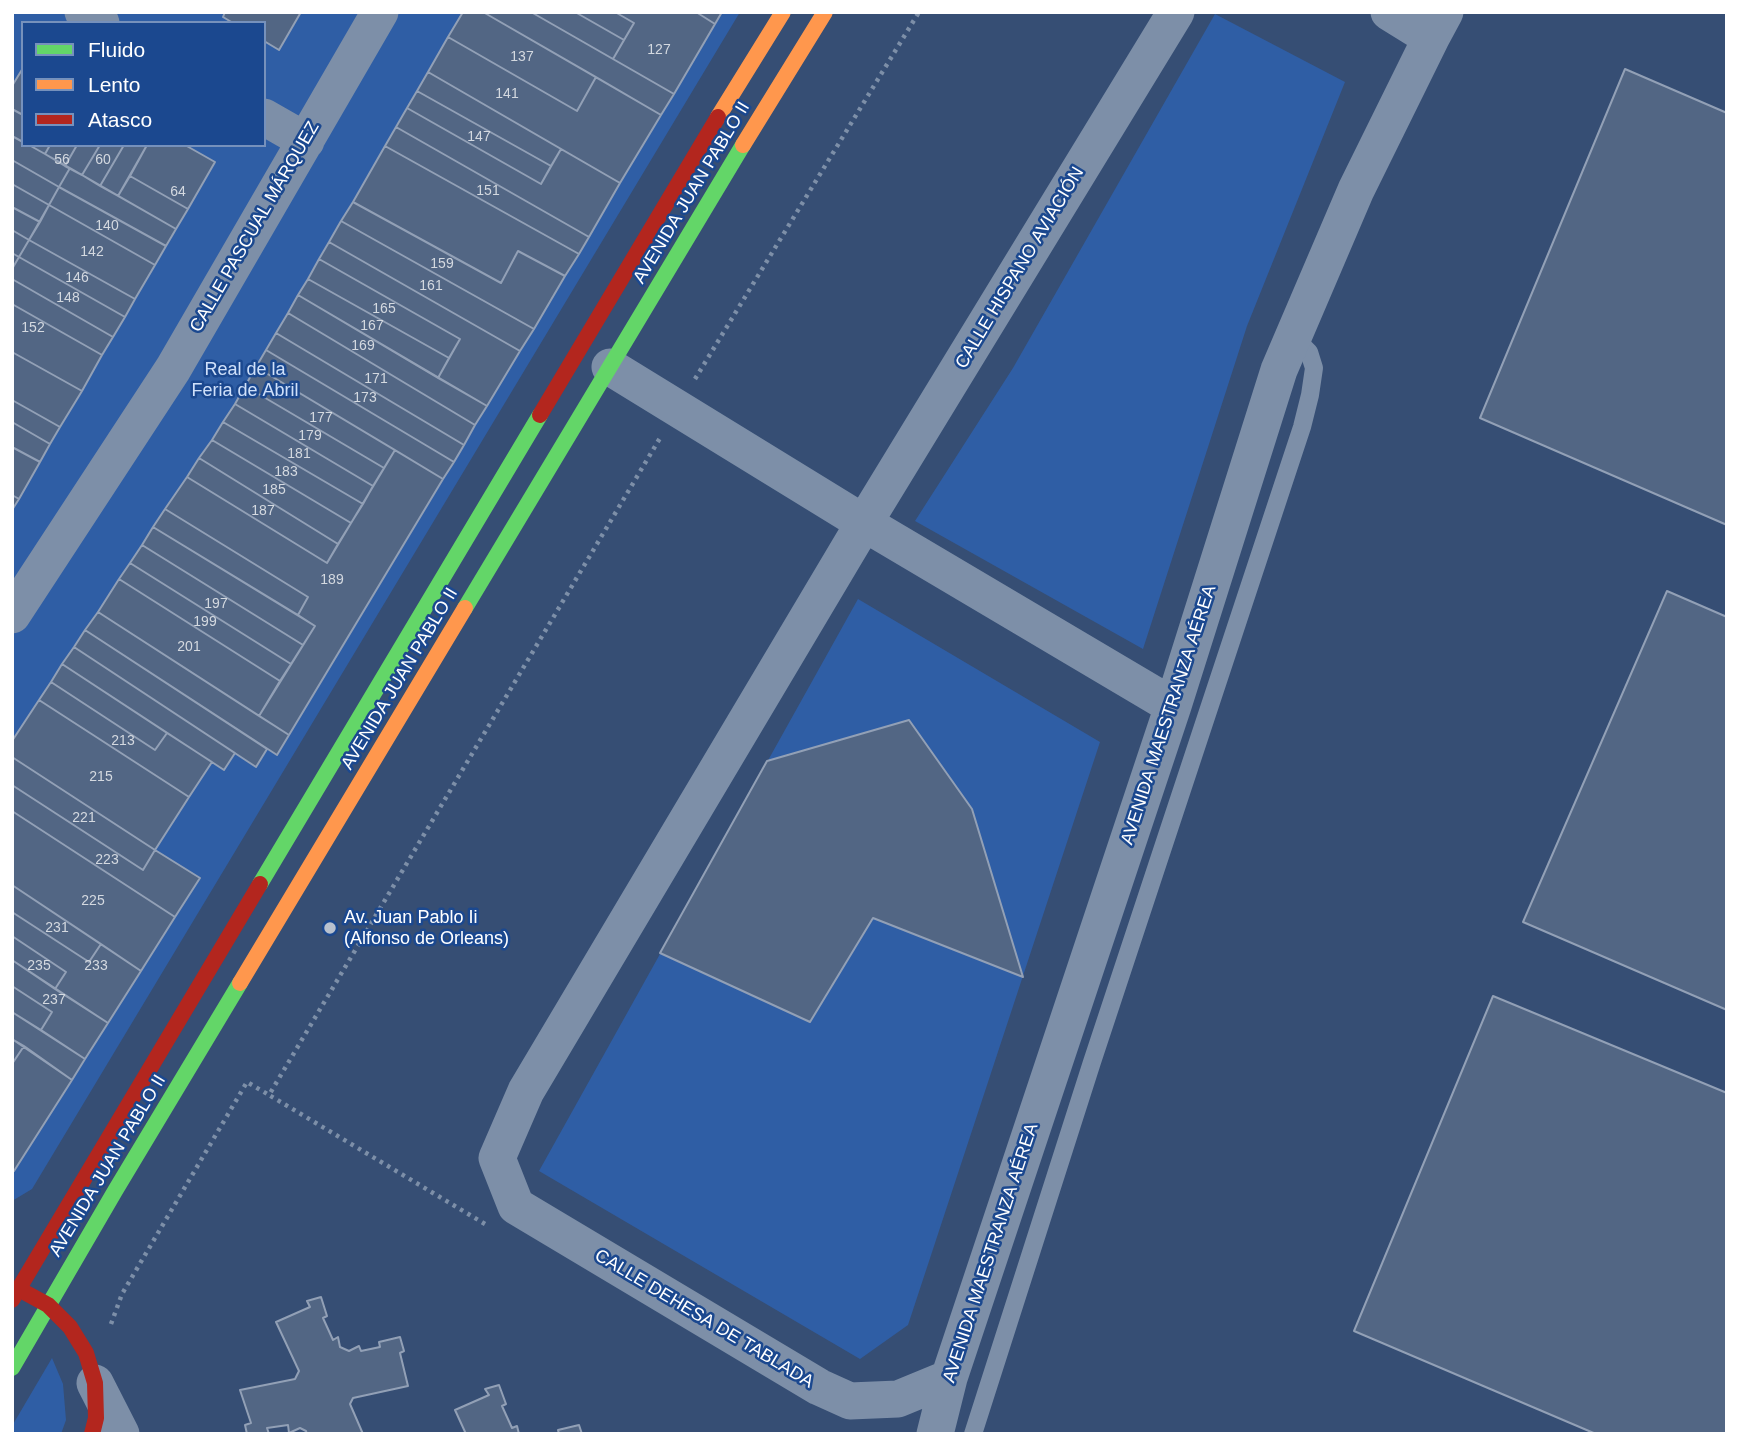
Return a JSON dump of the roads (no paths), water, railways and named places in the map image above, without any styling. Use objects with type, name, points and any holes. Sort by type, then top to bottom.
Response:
[{"type":"main road","name":"AVENIDA JUAN PABLO II","points":[[15,1292],[89,1175],[783,12]]},
{"type":"main road","name":"AVENIDA JUAN PABLO II","points":[[12,1368],[115,1191],[825,12]]},
{"type":"main road","points":[[15,1292],[48,1306],[70,1327],[86,1353],[95,1383],[96,1418],[92,1434]]},
{"type":"street","name":"CALLE PASCUAL MÁRQUEZ","points":[[12,615],[173,369],[380,12]]},
{"type":"street","name":"CALLE HISPANO AVIACIÓN","points":[[497,1158],[526,1091],[864,523],[1175,12]]},
{"type":"street","points":[[1390,12],[1438,25]]},
{"type":"street","name":"AVENIDA MAESTRANZA AÉREA","points":[[935,1434],[949,1378],[1173,706],[1279,370],[1356,190],[1438,25]]},
{"type":"street","points":[[266,118],[306,141]]},
{"type":"street","points":[[610,367],[864,523],[1173,706]]},
{"type":"street","name":"CALLE DEHESA DE TABLADA","points":[[497,1158],[516,1206],[819,1387],[850,1401],[898,1399],[949,1378]]},
{"type":"street","points":[[95,1383],[121,1434]]},
{"type":"lane","points":[[973,1434],[1105,1022],[1302,427],[1314,368],[1309,352],[1293,337]]},
{"type":"place","name":"Av. Juan Pablo Ii (Alfonso de Orleans)","points":[[330,928]]},
{"type":"park label","name":"Real de la Feria de Abril","points":[[245,380]]}]
